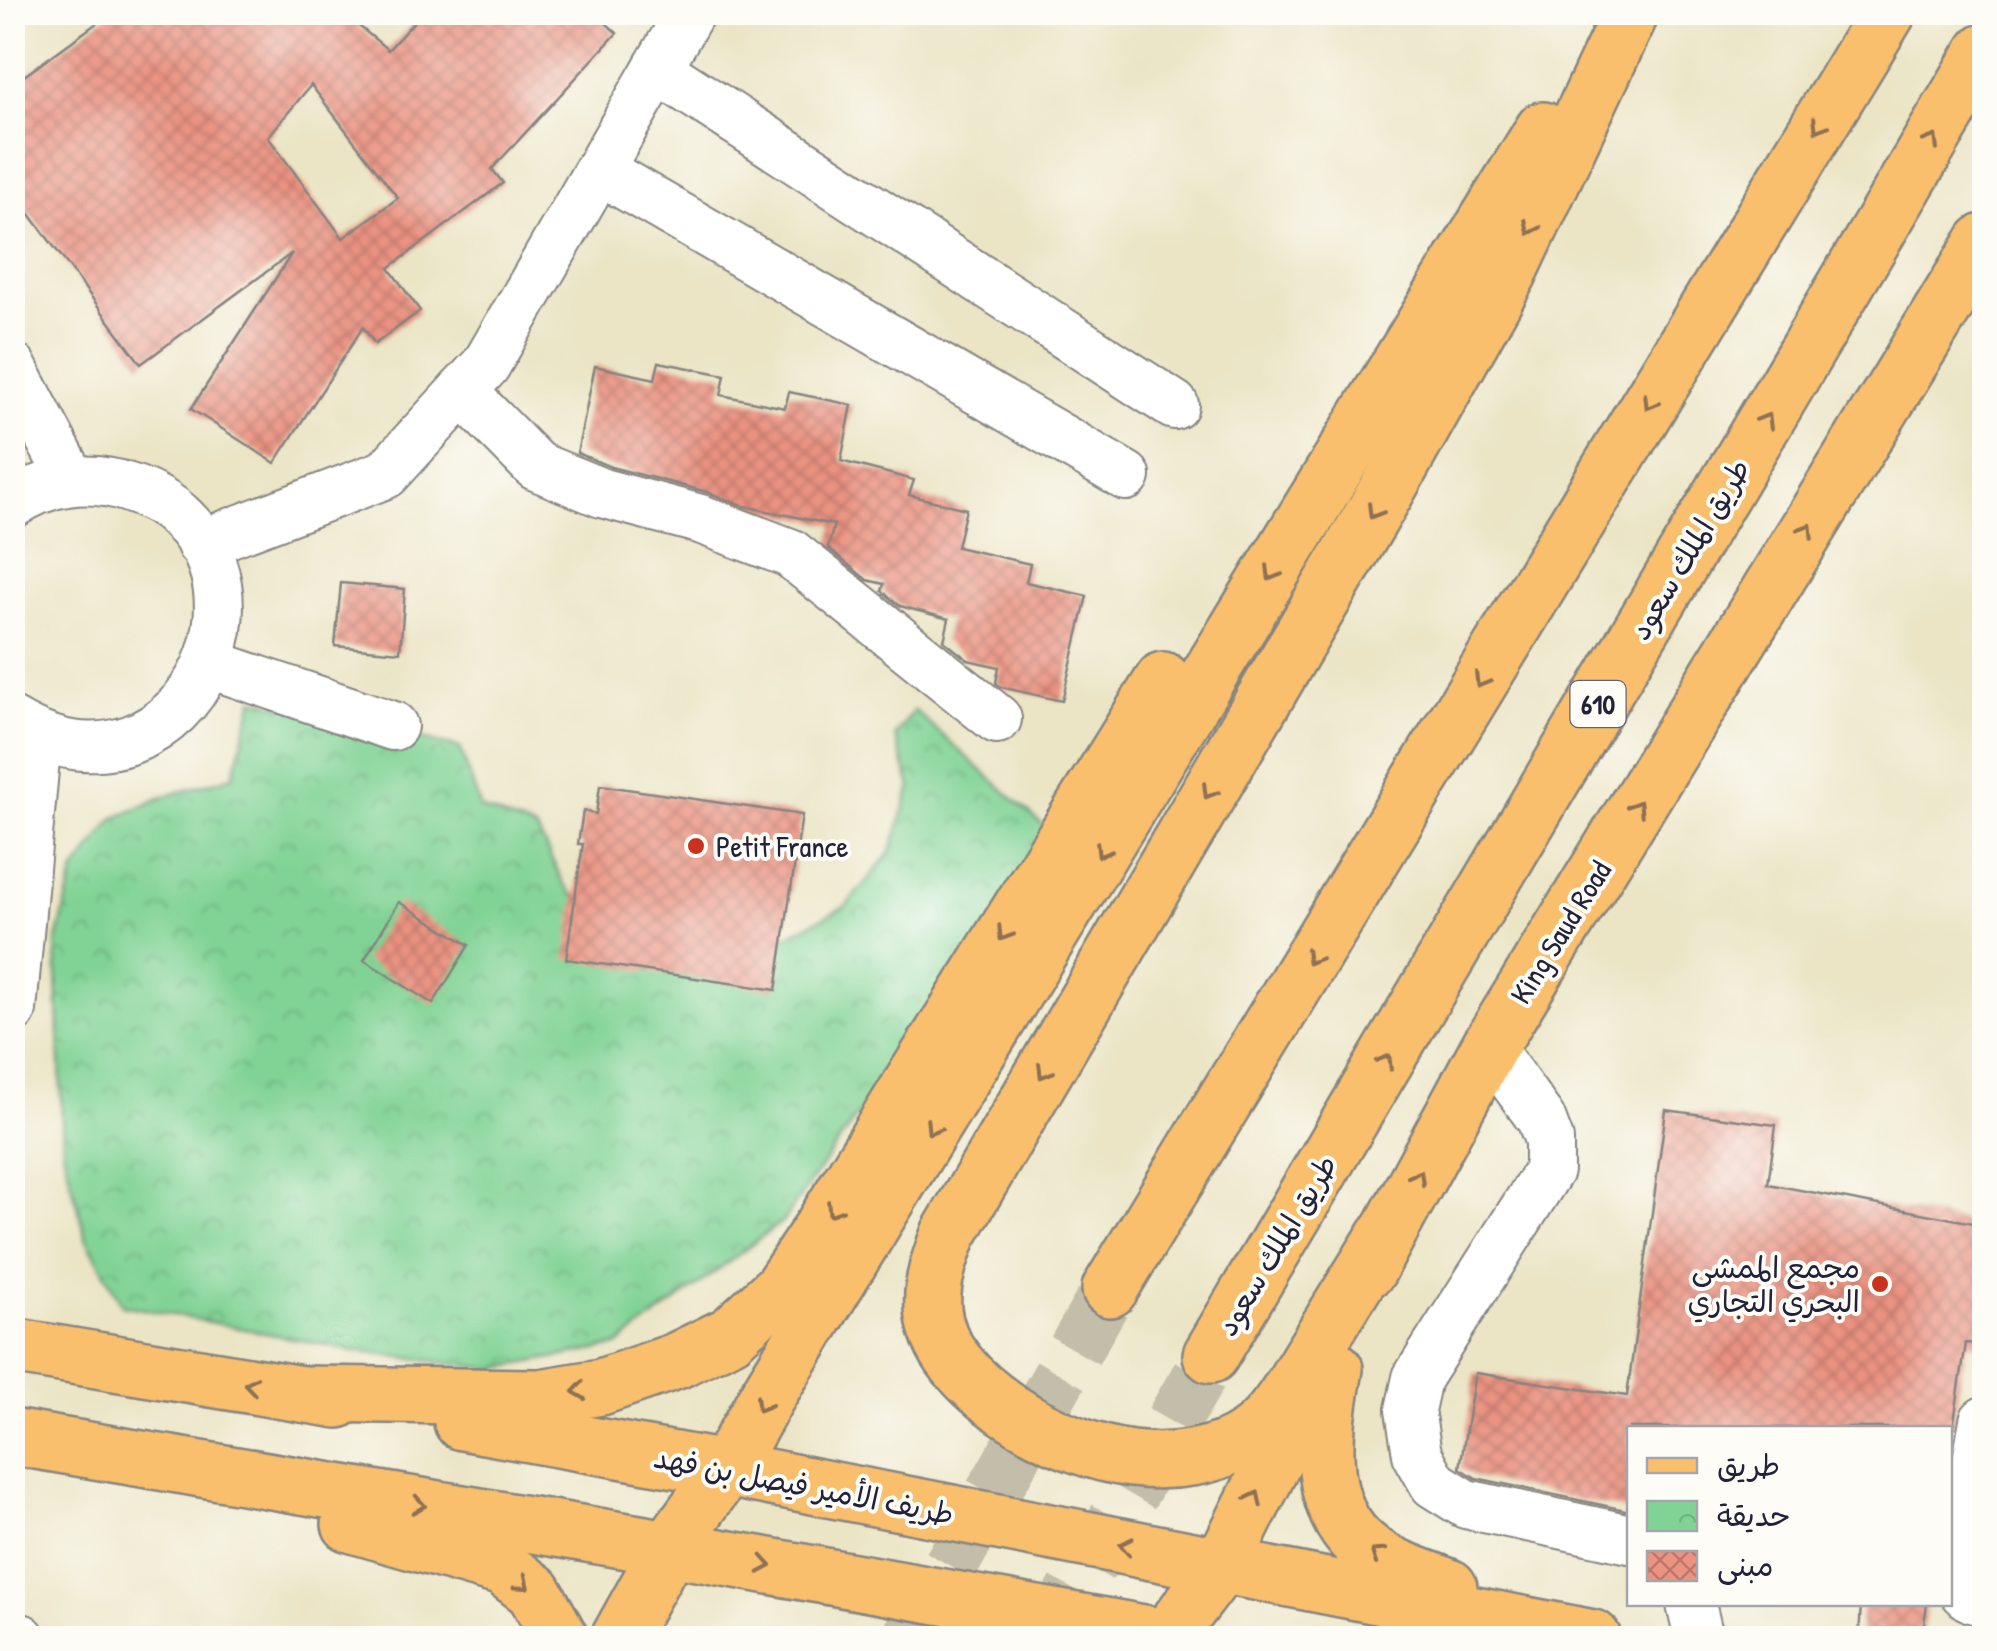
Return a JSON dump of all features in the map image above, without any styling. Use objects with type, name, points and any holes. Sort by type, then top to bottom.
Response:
[{"type":"main road","points":[[619,1638],[669,1548],[726,1469],[1614,12]]},
{"type":"main road","points":[[1386,1236],[1278,1406],[1250,1435],[1216,1454],[1132,1459],[1093,1450],[1050,1432],[974,1387],[950,1357],[933,1311],[935,1272],[948,1234],[1386,492],[1510,273],[1632,12]]},
{"type":"main road","points":[[1110,1289],[1888,12]]},
{"type":"main road","name":"طريق الملك سعود","points":[[1211,1355],[1984,52]]},
{"type":"main road","points":[[305,1394],[540,1396],[601,1388],[676,1362],[731,1334],[782,1288],[1282,490],[1545,126]]},
{"type":"main road","name":"King Saud Road","points":[[1168,1638],[1222,1564],[1386,1236],[1488,1048],[1984,242]]},
{"type":"main road","points":[[1345,1317],[1324,1428],[1324,1465],[1348,1532],[1380,1559],[1578,1636]]},
{"type":"main road","name":"طريف الأمير فيصل بن فهد","points":[[12,1346],[726,1469],[1578,1636]]},
{"type":"main road","points":[[12,1437],[669,1548],[1168,1638]]},
{"type":"main road","points":[[98,1451],[503,1568],[534,1591],[560,1638]]},
{"type":"street","points":[[202,544],[386,474],[486,365],[690,12]]},
{"type":"street","points":[[657,69],[1174,406]]},
{"type":"street","points":[[599,170],[1126,476]]},
{"type":"street","points":[[12,366],[72,480]]},
{"type":"street","points":[[462,391],[536,466],[602,492],[700,519],[790,553],[997,720]]},
{"type":"street","points":[[12,504],[30,492],[72,480],[110,481],[146,493],[178,515],[202,544],[217,582],[220,623],[210,664],[189,699],[158,726],[119,742],[78,746],[25,730],[12,1010]]},
{"type":"street","points":[[210,664],[393,726]]},
{"type":"street","points":[[1488,1048],[1541,1119],[1549,1140],[1549,1170],[1417,1378],[1410,1410],[1417,1454],[1434,1484],[1466,1504],[1627,1538]]},
{"type":"street","points":[[1984,1421],[1978,1499],[1956,1578],[1962,1592],[1973,1600],[1984,1601]]},
{"type":"street","points":[[1691,1606],[1698,1638]]},
{"type":"street","points":[[12,1637],[20,1638]]},
{"type":"green space","points":[[254,699],[460,748],[481,809],[537,830],[564,884],[599,926],[766,946],[846,906],[891,852],[911,787],[895,736],[914,710],[1054,835],[784,1220],[617,1346],[493,1369],[357,1351],[122,1305],[86,1238],[63,1150],[56,944],[74,873],[113,819],[163,797],[233,776]]},
{"type":"building","points":[[112,12],[342,12],[388,50],[423,12],[594,12],[617,33],[492,169],[503,183],[389,268],[420,311],[375,344],[363,327],[275,463],[191,409],[292,253],[141,364],[12,190],[12,85]],"holes":[[[311,85],[398,198],[343,238],[268,137]]]},
{"type":"building","points":[[659,362],[725,375],[721,395],[785,408],[789,392],[852,405],[841,461],[914,480],[909,495],[966,509],[957,547],[1030,564],[1026,582],[1087,596],[1062,701],[1001,687],[996,683],[999,667],[968,660],[944,641],[949,619],[900,606],[882,591],[884,584],[867,580],[828,548],[834,525],[744,506],[707,492],[611,467],[577,453],[595,366],[655,379]]},
{"type":"building","points":[[341,583],[405,589],[400,652],[335,646]]},
{"type":"building","points":[[600,785],[802,815],[776,990],[566,959],[583,844],[578,844],[583,811],[596,814]]},
{"type":"building","points":[[399,902],[469,945],[433,1004],[364,960]]},
{"type":"building","points":[[1666,1110],[1776,1125],[1768,1184],[1984,1225],[1984,1345],[1966,1343],[1953,1428],[1627,1426],[1627,1510],[1476,1478],[1460,1468],[1475,1373],[1627,1396]]},
{"type":"building","points":[[1861,1606],[1927,1606],[1922,1638],[1859,1638]]},
{"type":"tunnel","points":[[909,1638],[1110,1289]]},
{"type":"tunnel","points":[[1047,1638],[1211,1355]]},
{"type":"place","name":"Petit France","points":[[696,846]]},
{"type":"place","name":"مجمع الممشى البحري التجاري","points":[[1880,1284]]}]
